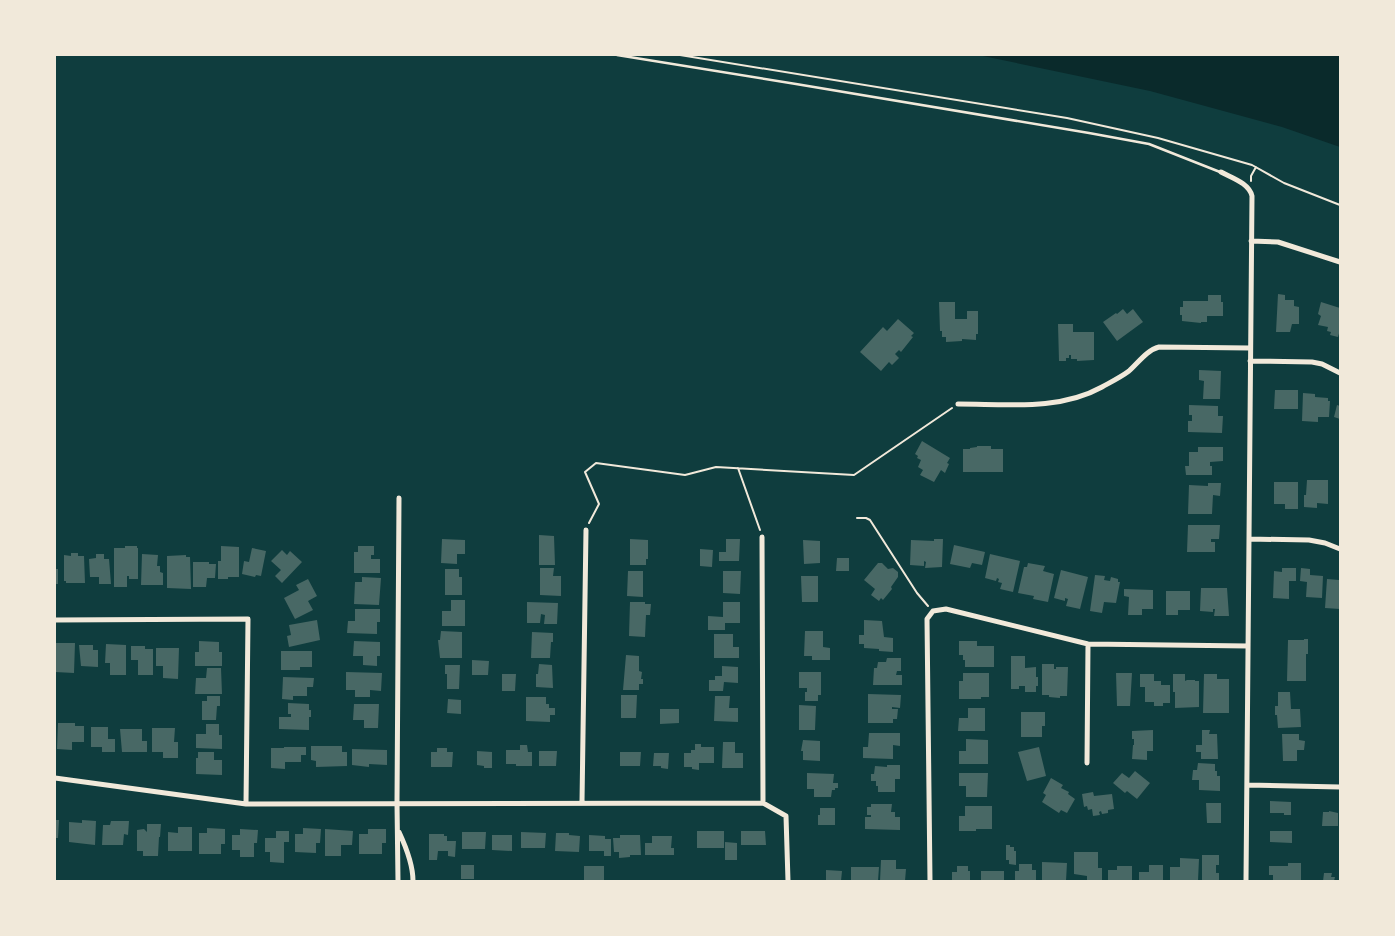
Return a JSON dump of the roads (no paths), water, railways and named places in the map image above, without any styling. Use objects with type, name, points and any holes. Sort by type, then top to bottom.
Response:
[{"type":"street","points":[[1221,172],[1244,184],[1251,191],[1252,196],[1246,881]]},
{"type":"street","points":[[1251,241],[1278,242],[1340,262]]},
{"type":"street","points":[[958,404],[1037,404],[1076,399],[1095,391],[1127,372],[1152,349],[1159,347],[1250,348]]},
{"type":"street","points":[[1250,361],[1312,362],[1322,364],[1340,373]]},
{"type":"street","points":[[398,881],[396,804],[399,498]]},
{"type":"street","points":[[582,802],[586,530]]},
{"type":"street","points":[[762,537],[764,803]]},
{"type":"street","points":[[1249,539],[1309,540],[1325,543],[1340,550]]},
{"type":"street","points":[[930,881],[927,619],[933,611],[946,609],[1088,644],[1248,646]]},
{"type":"street","points":[[55,620],[248,619],[246,804]]},
{"type":"street","points":[[1087,763],[1088,644]]},
{"type":"street","points":[[55,778],[246,804],[764,803],[786,816],[788,881]]},
{"type":"street","points":[[1247,785],[1340,787]]},
{"type":"street","points":[[398,830],[404,844],[413,881]]},
{"type":"lane","points":[[617,55],[1150,144],[1221,172]]},
{"type":"water","points":[[978,55],[1340,55],[1340,147],[1282,127],[1150,91]]}]
